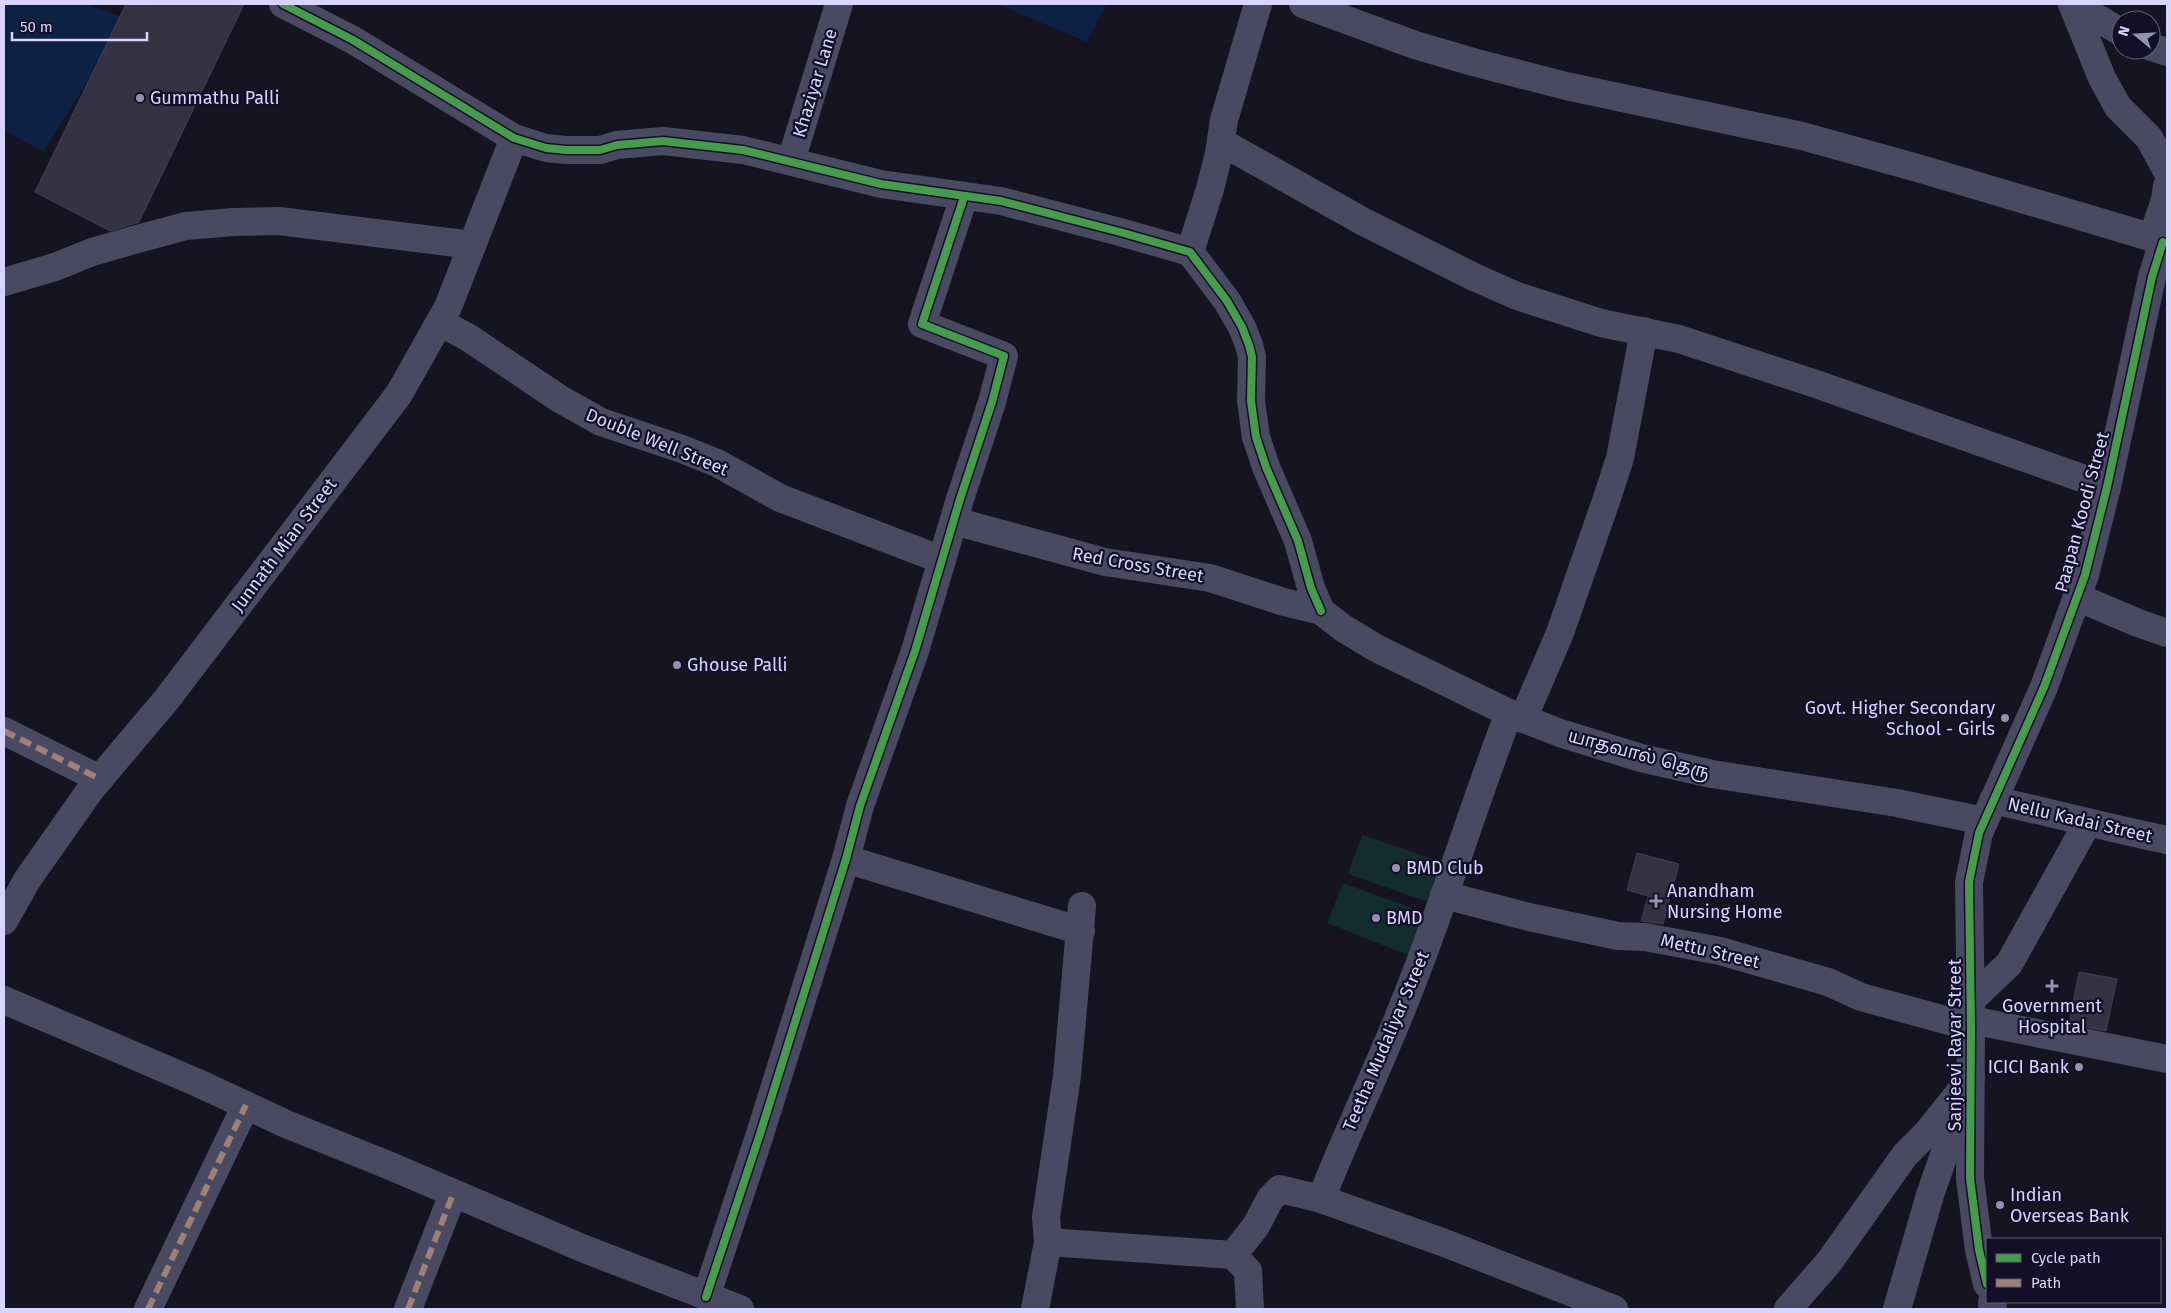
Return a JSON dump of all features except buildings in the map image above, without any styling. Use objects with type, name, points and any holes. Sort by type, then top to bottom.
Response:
[{"type":"street","points":[[283,4],[353,40],[514,138],[546,148],[600,150],[617,145],[663,141],[743,150],[882,184],[1001,201],[1190,252],[1227,301],[1242,327],[1249,345],[1252,357],[1251,400],[1256,437],[1266,467],[1298,541],[1311,588],[1321,611]]},
{"type":"street","name":"Khaziyar Lane","points":[[791,161],[839,4]]},
{"type":"street","points":[[1190,252],[1210,189],[1224,120],[1258,4]]},
{"type":"street","points":[[1303,4],[1415,44],[1473,62],[1566,86],[1802,136],[1931,172],[2161,241]]},
{"type":"street","points":[[2073,4],[2111,26]]},
{"type":"street","points":[[2073,4],[2102,78],[2118,108],[2149,138],[2167,171]]},
{"type":"street","name":"Junnath Mian Street","points":[[4,921],[27,880],[100,779],[167,699],[399,394],[440,322],[514,138]]},
{"type":"street","points":[[1221,142],[1364,222],[1474,277],[1517,296],[1601,323],[1679,339],[2107,487]]},
{"type":"street","name":"Paapan Koodi Street","points":[[1989,810],[2044,688],[2085,575],[2107,487],[2161,241],[2167,188]]},
{"type":"street","points":[[706,1297],[760,1134],[846,859],[860,806],[915,651],[992,402],[1004,356],[922,324],[964,197]]},
{"type":"street","points":[[4,282],[55,267],[92,252],[159,233],[186,226],[234,222],[279,221],[472,245]]},
{"type":"street","name":"Double Well Street","points":[[440,322],[490,351],[560,399],[601,422],[708,459],[780,498],[942,560]]},
{"type":"street","name":"Teetha Mudaliyar Street","points":[[1321,1199],[1399,1018],[1488,767],[1560,633],[1608,498],[1620,458],[1644,331]]},
{"type":"street","name":"Red Cross Street","points":[[954,521],[1105,562],[1210,578],[1284,602],[1321,611]]},
{"type":"street","points":[[2077,597],[2167,633]]},
{"type":"street","name":"யாதவால் தெரு","points":[[1321,611],[1343,628],[1376,648],[1516,716],[1560,733],[1675,766],[1749,781],[1897,802],[1989,810]]},
{"type":"street","points":[[4,731],[100,779]]},
{"type":"street","name":"Nellu Kadai Street","points":[[1989,810],[2088,822],[2167,840]]},
{"type":"street","name":"Sanjeevi Rayar Street","points":[[1986,1280],[1979,1250],[1970,1178],[1971,1016],[1969,882],[1979,833],[1989,810]]},
{"type":"street","points":[[1971,1016],[2009,964],[2088,822]]},
{"type":"street","points":[[846,859],[1082,918],[1067,1076],[1046,1217],[1048,1242],[1035,1309]]},
{"type":"street","name":"Mettu Street","points":[[1444,895],[1521,915],[1618,936],[1645,937],[1720,951],[1828,982],[1861,997],[1971,1016],[2167,1059]]},
{"type":"street","points":[[4,1000],[286,1124],[388,1165],[582,1248],[740,1309]]},
{"type":"street","points":[[1788,1309],[1829,1262],[1905,1155],[1928,1133],[1971,1078]]},
{"type":"street","points":[[1897,1309],[1930,1195],[1971,1078]]},
{"type":"street","points":[[148,1309],[246,1105]]},
{"type":"street","points":[[1233,1255],[1256,1226],[1270,1199],[1280,1190],[1321,1199],[1442,1242],[1614,1309]]},
{"type":"street","points":[[408,1309],[453,1194]]},
{"type":"street","points":[[1048,1242],[1233,1255],[1248,1271],[1250,1309]]},
{"type":"green space","name":"BMD Club","points":[[1362,835],[1445,863],[1428,902],[1348,874]]},
{"type":"green space","name":"BMD","points":[[1343,883],[1425,913],[1408,955],[1327,923]]},
{"type":"water","points":[[4,4],[87,4],[127,19],[43,152],[4,130]]},
{"type":"water","points":[[997,4],[1106,4],[1087,42]]},
{"type":"marked path","points":[[4,731],[100,779]]},
{"type":"marked path","points":[[148,1309],[246,1105]]},
{"type":"marked path","points":[[408,1309],[453,1194]]},
{"type":"cycle path","points":[[283,4],[353,40],[514,138],[546,148],[600,150],[617,145],[663,141],[743,150],[881,184],[1001,201],[1190,252],[1227,301],[1242,327],[1249,345],[1252,357],[1251,401],[1256,437],[1266,467],[1298,541],[1311,588],[1321,611]]},
{"type":"cycle path","points":[[706,1297],[760,1134],[846,859],[860,806],[915,651],[960,499],[992,402],[1004,356],[922,324],[964,197]]},
{"type":"cycle path","points":[[1986,1280],[1979,1250],[1970,1178],[1971,1027],[1969,882],[1979,833],[2044,687],[2085,575],[2107,487],[2152,277],[2163,242]]},
{"type":"place","name":"Gummathu Palli","points":[[140,98]]},
{"type":"place","name":"Ghouse Palli","points":[[677,665]]},
{"type":"place","name":"Govt. Higher Secondary School - Girls","points":[[2005,718]]},
{"type":"place","name":"BMD Club","points":[[1396,868]]},
{"type":"place","name":"Anandham Nursing Home","points":[[1656,901]]},
{"type":"place","name":"BMD","points":[[1376,918]]},
{"type":"place","name":"Government Hospital","points":[[2052,986]]},
{"type":"place","name":"ICICI Bank","points":[[2079,1067]]},
{"type":"place","name":"Indian Overseas Bank","points":[[2000,1205]]}]
